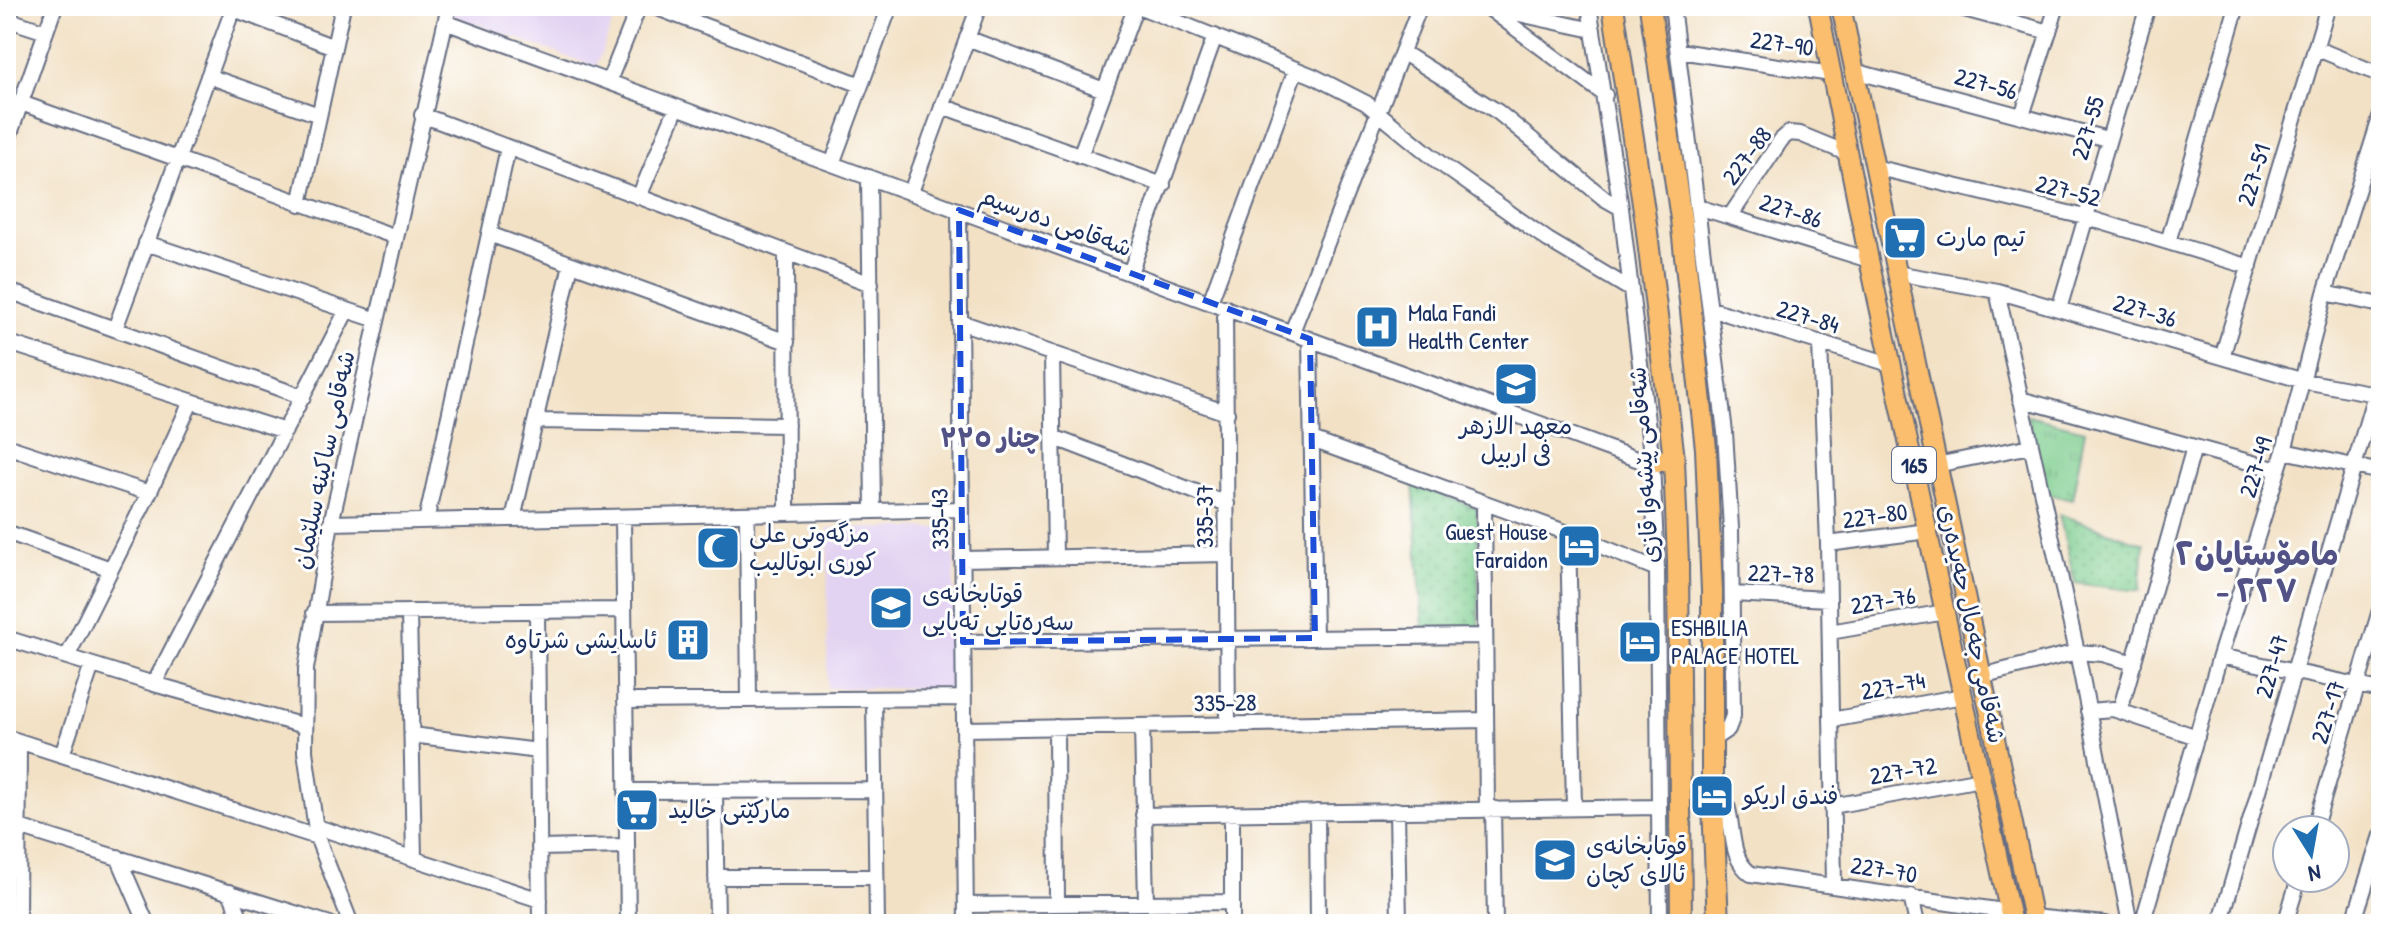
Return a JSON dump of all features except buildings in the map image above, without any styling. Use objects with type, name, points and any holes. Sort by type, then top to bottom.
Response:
[{"type":"highway","name":"شەقامی پێشەوا قازی","points":[[1613,6],[1646,224],[1674,459],[1681,924]]},
{"type":"highway","points":[[1650,6],[1689,296],[1711,399],[1712,781],[1718,924]]},
{"type":"highway","points":[[1646,224],[1653,234],[1665,237],[1676,231],[1681,219]]},
{"type":"highway","points":[[1654,299],[1656,288],[1669,280],[1683,285],[1689,296]]},
{"type":"highway","points":[[1652,462],[1674,459]]},
{"type":"highway","points":[[1682,856],[1716,858]]},
{"type":"main road","name":"شەقامی جەمال حەیدەری","points":[[1818,6],[1869,260],[2011,918]]},
{"type":"main road","name":"شەقامی جەمال حەیدەری","points":[[1841,6],[2033,920]]},
{"type":"main road","points":[[1847,148],[1868,138]]},
{"type":"main road","points":[[1972,739],[1993,734]]},
{"type":"street","points":[[6,145],[15,106],[55,6]]},
{"type":"street","points":[[300,204],[343,6]]},
{"type":"street","name":"شەقامی ساکینە سلێمان","points":[[351,924],[317,832],[304,726],[306,669],[331,523],[449,6]]},
{"type":"street","points":[[609,81],[639,6]]},
{"type":"street","points":[[652,6],[861,85]]},
{"type":"street","points":[[832,164],[890,6]]},
{"type":"street","points":[[911,192],[979,6]]},
{"type":"street","points":[[1080,156],[1137,6],[1296,69],[1366,103],[1441,164],[1548,240],[1630,289]]},
{"type":"street","points":[[1292,332],[1420,6]]},
{"type":"street","points":[[1487,6],[1593,30]]},
{"type":"street","points":[[1487,6],[1605,95]]},
{"type":"street","points":[[1589,6],[1621,208],[1652,462],[1657,569],[1660,924]]},
{"type":"street","points":[[1672,6],[1711,309],[1711,399],[1729,477],[1733,716],[1728,729],[1712,740]]},
{"type":"street","points":[[1953,6],[1970,8],[2049,32]]},
{"type":"street","points":[[2022,116],[2057,6]]},
{"type":"street","name":"227-55","points":[[2059,309],[2148,6]]},
{"type":"street","points":[[2168,242],[2237,6]]},
{"type":"street","name":"227-51","points":[[2222,357],[2328,6]]},
{"type":"street","points":[[115,329],[208,76],[229,7],[334,47]]},
{"type":"street","points":[[6,19],[46,32]]},
{"type":"street","name":"شەقامی دەرسیم","points":[[445,22],[1624,455],[1652,462]]},
{"type":"street","points":[[1130,273],[1215,36]]},
{"type":"street","points":[[967,38],[1104,90]]},
{"type":"street","points":[[2315,48],[2381,75]]},
{"type":"street","name":"227-90","points":[[1679,51],[1831,74]]},
{"type":"street","points":[[1402,52],[1498,112],[1605,199],[1621,208]]},
{"type":"street","points":[[1210,302],[1296,69]]},
{"type":"street","name":"227-56","points":[[1854,71],[2107,139]]},
{"type":"street","points":[[208,76],[319,115]]},
{"type":"street","points":[[15,106],[396,237]]},
{"type":"street","points":[[942,106],[1163,185]]},
{"type":"street","points":[[639,197],[677,107]]},
{"type":"street","points":[[422,115],[871,284]]},
{"type":"street","name":"227-49","points":[[2142,924],[2284,451],[2325,293],[2381,115]]},
{"type":"street","name":"227-88","points":[[1731,215],[1781,140],[1789,133],[1847,148]]},
{"type":"street","points":[[426,521],[508,148]]},
{"type":"street","name":"227-52","points":[[1874,167],[2085,217],[2250,267]]},
{"type":"street","points":[[869,177],[873,511]]},
{"type":"street","name":"227-86","points":[[1698,207],[1869,260]]},
{"type":"street","name":"335-43","points":[[959,210],[966,924]]},
{"type":"street","points":[[489,234],[787,342]]},
{"type":"street","points":[[146,243],[377,320]]},
{"type":"street","points":[[786,252],[787,513]]},
{"type":"street","points":[[513,519],[571,264]]},
{"type":"street","name":"227-36","points":[[1896,273],[1997,291],[2304,381],[2378,395]]},
{"type":"street","points":[[6,290],[303,397]]},
{"type":"street","points":[[1997,291],[2077,652],[2130,924]]},
{"type":"street","points":[[2325,293],[2381,305]]},
{"type":"street","name":"335-37","points":[[1225,307],[1228,725]]},
{"type":"street","name":"227-84","points":[[1711,309],[1893,365]]},
{"type":"street","points":[[154,684],[346,312]]},
{"type":"street","points":[[960,322],[1227,413]]},
{"type":"street","points":[[1310,339],[1315,638]]},
{"type":"street","points":[[6,342],[285,431]]},
{"type":"street","points":[[1820,344],[1828,544],[1834,884]]},
{"type":"street","points":[[1052,353],[1055,557]]},
{"type":"street","name":"227-47","points":[[2220,924],[2353,467],[2378,395],[2381,374]]},
{"type":"street","points":[[2020,399],[2278,470]]},
{"type":"street","points":[[67,657],[191,402]]},
{"type":"street","points":[[536,421],[787,425]]},
{"type":"street","points":[[1053,437],[1227,504]]},
{"type":"street","points":[[1312,440],[1568,533],[1657,569]]},
{"type":"street","points":[[6,446],[149,493]]},
{"type":"street","points":[[1936,465],[2031,446]]},
{"type":"street","points":[[2120,711],[2194,447]]},
{"type":"street","points":[[2284,451],[2381,472]]},
{"type":"street","points":[[1484,504],[1486,720],[1495,924]]},
{"type":"street","points":[[331,523],[962,509]]},
{"type":"street","points":[[747,514],[749,700]]},
{"type":"street","points":[[623,517],[628,924]]},
{"type":"street","name":"227-80","points":[[1828,544],[1928,531]]},
{"type":"street","points":[[6,532],[111,569]]},
{"type":"street","points":[[1568,533],[1574,807]]},
{"type":"street","points":[[962,559],[1227,554]]},
{"type":"street","name":"227-78","points":[[1732,594],[1829,599]]},
{"type":"street","name":"227-17","points":[[2319,814],[2381,607]]},
{"type":"street","points":[[314,613],[624,610]]},
{"type":"street","points":[[537,611],[540,924]]},
{"type":"street","points":[[409,612],[414,859]]},
{"type":"street","name":"227-76","points":[[1830,632],[1945,612]]},
{"type":"street","points":[[963,642],[1485,636]]},
{"type":"street","points":[[6,638],[304,726]]},
{"type":"street","points":[[1981,676],[2077,652],[2103,654],[2134,663]]},
{"type":"street","points":[[2220,656],[2381,690]]},
{"type":"street","points":[[62,755],[92,665]]},
{"type":"street","name":"227-74","points":[[1831,720],[1963,696]]},
{"type":"street","points":[[625,701],[964,698]]},
{"type":"street","points":[[874,699],[877,924]]},
{"type":"street","points":[[2088,711],[2113,709],[2197,737]]},
{"type":"street","name":"335-28","points":[[964,729],[1486,720]]},
{"type":"street","points":[[1142,726],[1146,903]]},
{"type":"street","points":[[1056,727],[1057,904]]},
{"type":"street","points":[[412,735],[538,751]]},
{"type":"street","points":[[18,924],[19,827],[12,739],[414,859],[540,900]]},
{"type":"street","name":"227-72","points":[[1832,806],[1981,779]]},
{"type":"street","name":"227-70","points":[[1712,781],[1722,790],[1726,800],[1738,860],[1751,874],[1911,896],[2011,918]]},
{"type":"street","points":[[626,791],[875,790]]},
{"type":"street","points":[[715,791],[717,924]]},
{"type":"street","points":[[1143,815],[1659,807]]},
{"type":"street","points":[[1397,810],[1399,924]]},
{"type":"street","points":[[1317,812],[1318,924]]},
{"type":"street","points":[[1232,813],[1232,924]]},
{"type":"street","points":[[19,827],[330,924]]},
{"type":"street","points":[[2353,924],[2381,835]]},
{"type":"street","points":[[539,848],[627,846]]},
{"type":"street","points":[[118,857],[147,924]]},
{"type":"street","points":[[716,877],[876,877]]},
{"type":"street","points":[[230,892],[243,924]]},
{"type":"street","points":[[2285,924],[2294,894]]},
{"type":"street","points":[[1911,896],[1917,924]]},
{"type":"street","points":[[966,905],[1232,902]]},
{"type":"street","points":[[2033,920],[2106,924]]},
{"type":"highlighted area","points":[[959,210],[1310,339],[1315,638],[963,642]]},
{"type":"shaded area","points":[[453,6],[619,6],[596,67],[451,15]]},
{"type":"shaded area","name":"قوتابخانەی سەرەتایی تەبایی","points":[[828,528],[954,528],[954,688],[827,688]]},
{"type":"shaded area","points":[[1499,920],[1646,920],[1646,924],[1499,924]]},
{"type":"green space","points":[[2028,416],[2085,430],[2072,500],[2044,493]]},
{"type":"green space","points":[[1413,484],[1477,508],[1479,627],[1423,628]]},
{"type":"green space","points":[[2059,514],[2144,544],[2140,591],[2075,583]]},
{"type":"place","name":"تیم مارت","points":[[1905,238]]},
{"type":"place","name":"Mala Fandi Health Center","points":[[1377,327]]},
{"type":"place","name":"معهد الازهر فی اربیل","points":[[1516,384]]},
{"type":"place","name":"Guest House Faraidon","points":[[1579,546]]},
{"type":"place","name":"مزگەوتی علی کوری ابوتالیب","points":[[718,548]]},
{"type":"place","name":"قوتابخانەی سەرەتایی تەبایی","points":[[891,608]]},
{"type":"place","name":"ئاسایشی شرتاوە","points":[[688,640]]},
{"type":"place","name":"ESHBILIA PALACE HOTEL","points":[[1640,642]]},
{"type":"place","name":"فندق اريكو","points":[[1712,796]]},
{"type":"place","name":"مارکێتی خالید","points":[[637,810]]},
{"type":"place","name":"قوتابخانەی ئالای کچان","points":[[1555,860]]},
{"type":"district","name":"چنار ٣٣٥","points":[[990,438]]},
{"type":"district","name":"مامۆستایان٢ - ٢٢٧","points":[[2257,572]]}]
